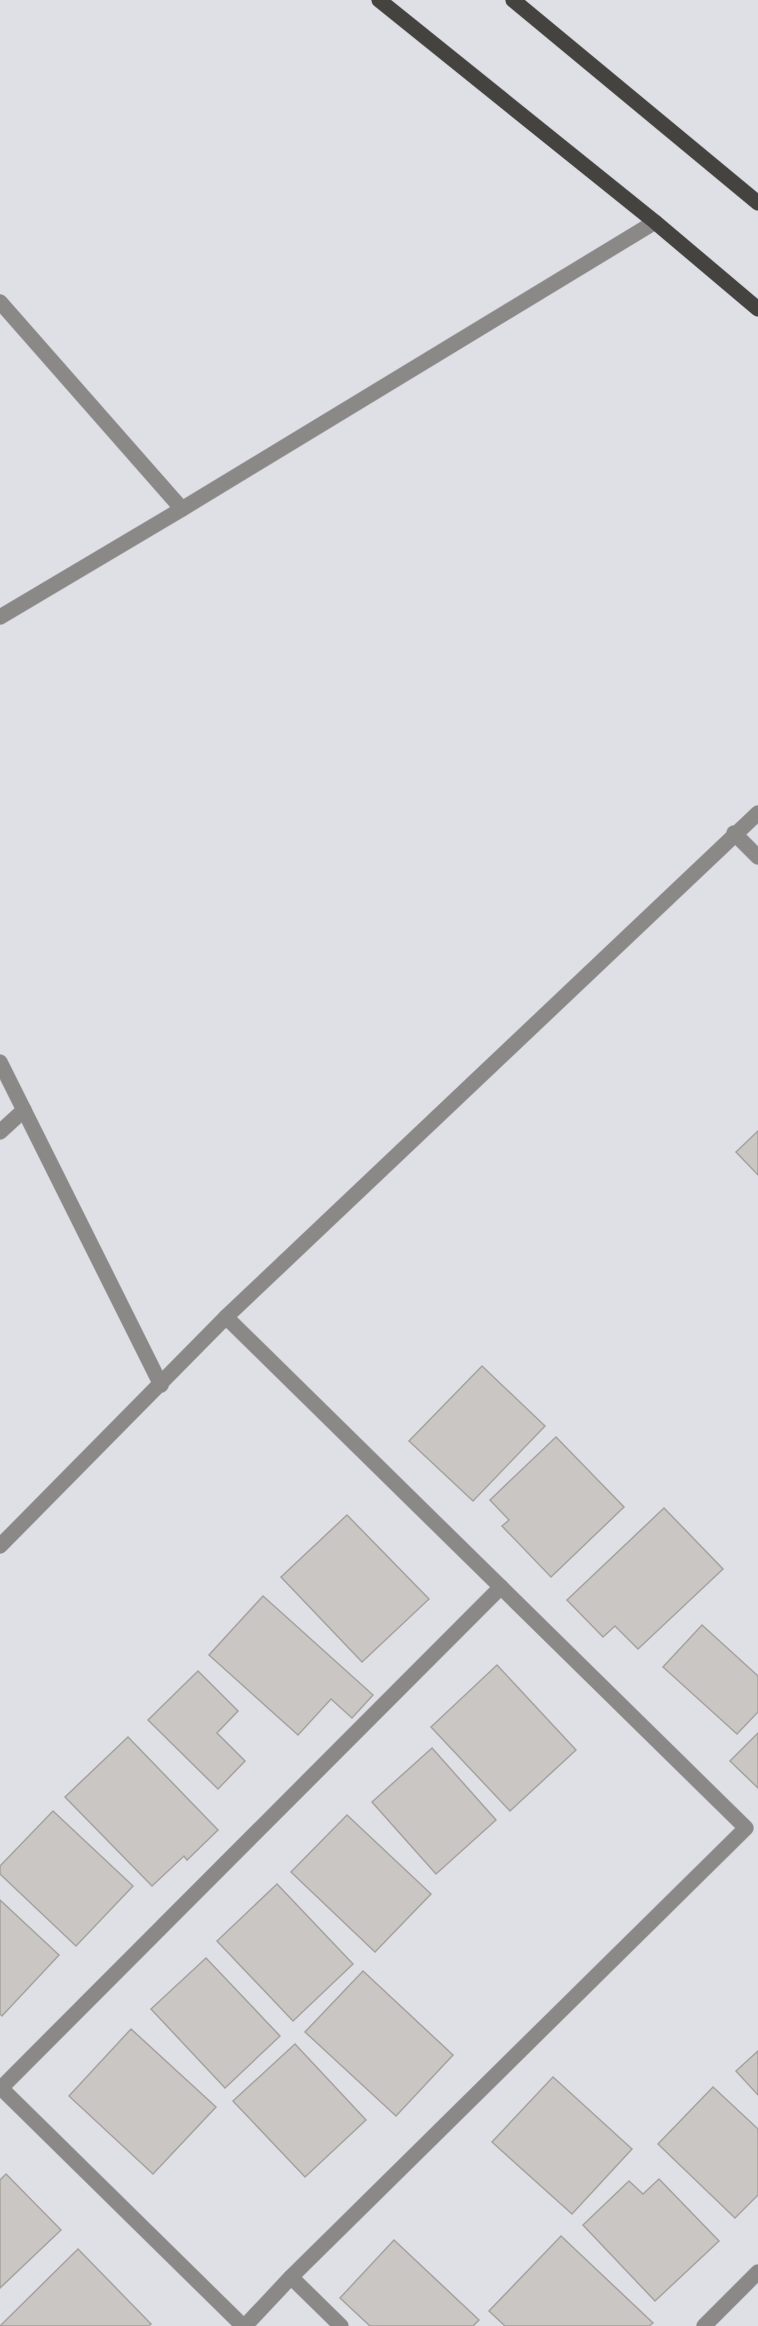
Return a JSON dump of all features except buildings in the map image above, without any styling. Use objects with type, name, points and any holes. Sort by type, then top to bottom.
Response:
[{"type":"main road","points":[[379,0],[655,222],[758,309]]},
{"type":"main road","points":[[513,0],[758,203]]},
{"type":"street","points":[[0,617],[655,222]]},
{"type":"street","points":[[0,302],[182,509]]},
{"type":"street","points":[[0,1546],[226,1317],[734,833],[758,813]]},
{"type":"street","points":[[734,833],[758,857]]},
{"type":"street","points":[[0,1064],[160,1385]]},
{"type":"street","points":[[0,1132],[24,1110]]},
{"type":"street","points":[[226,1317],[501,1587],[746,1828],[244,2326],[1,2088],[501,1587]]},
{"type":"street","points":[[704,2326],[758,2272]]},
{"type":"street","points":[[291,2277],[341,2326]]}]
